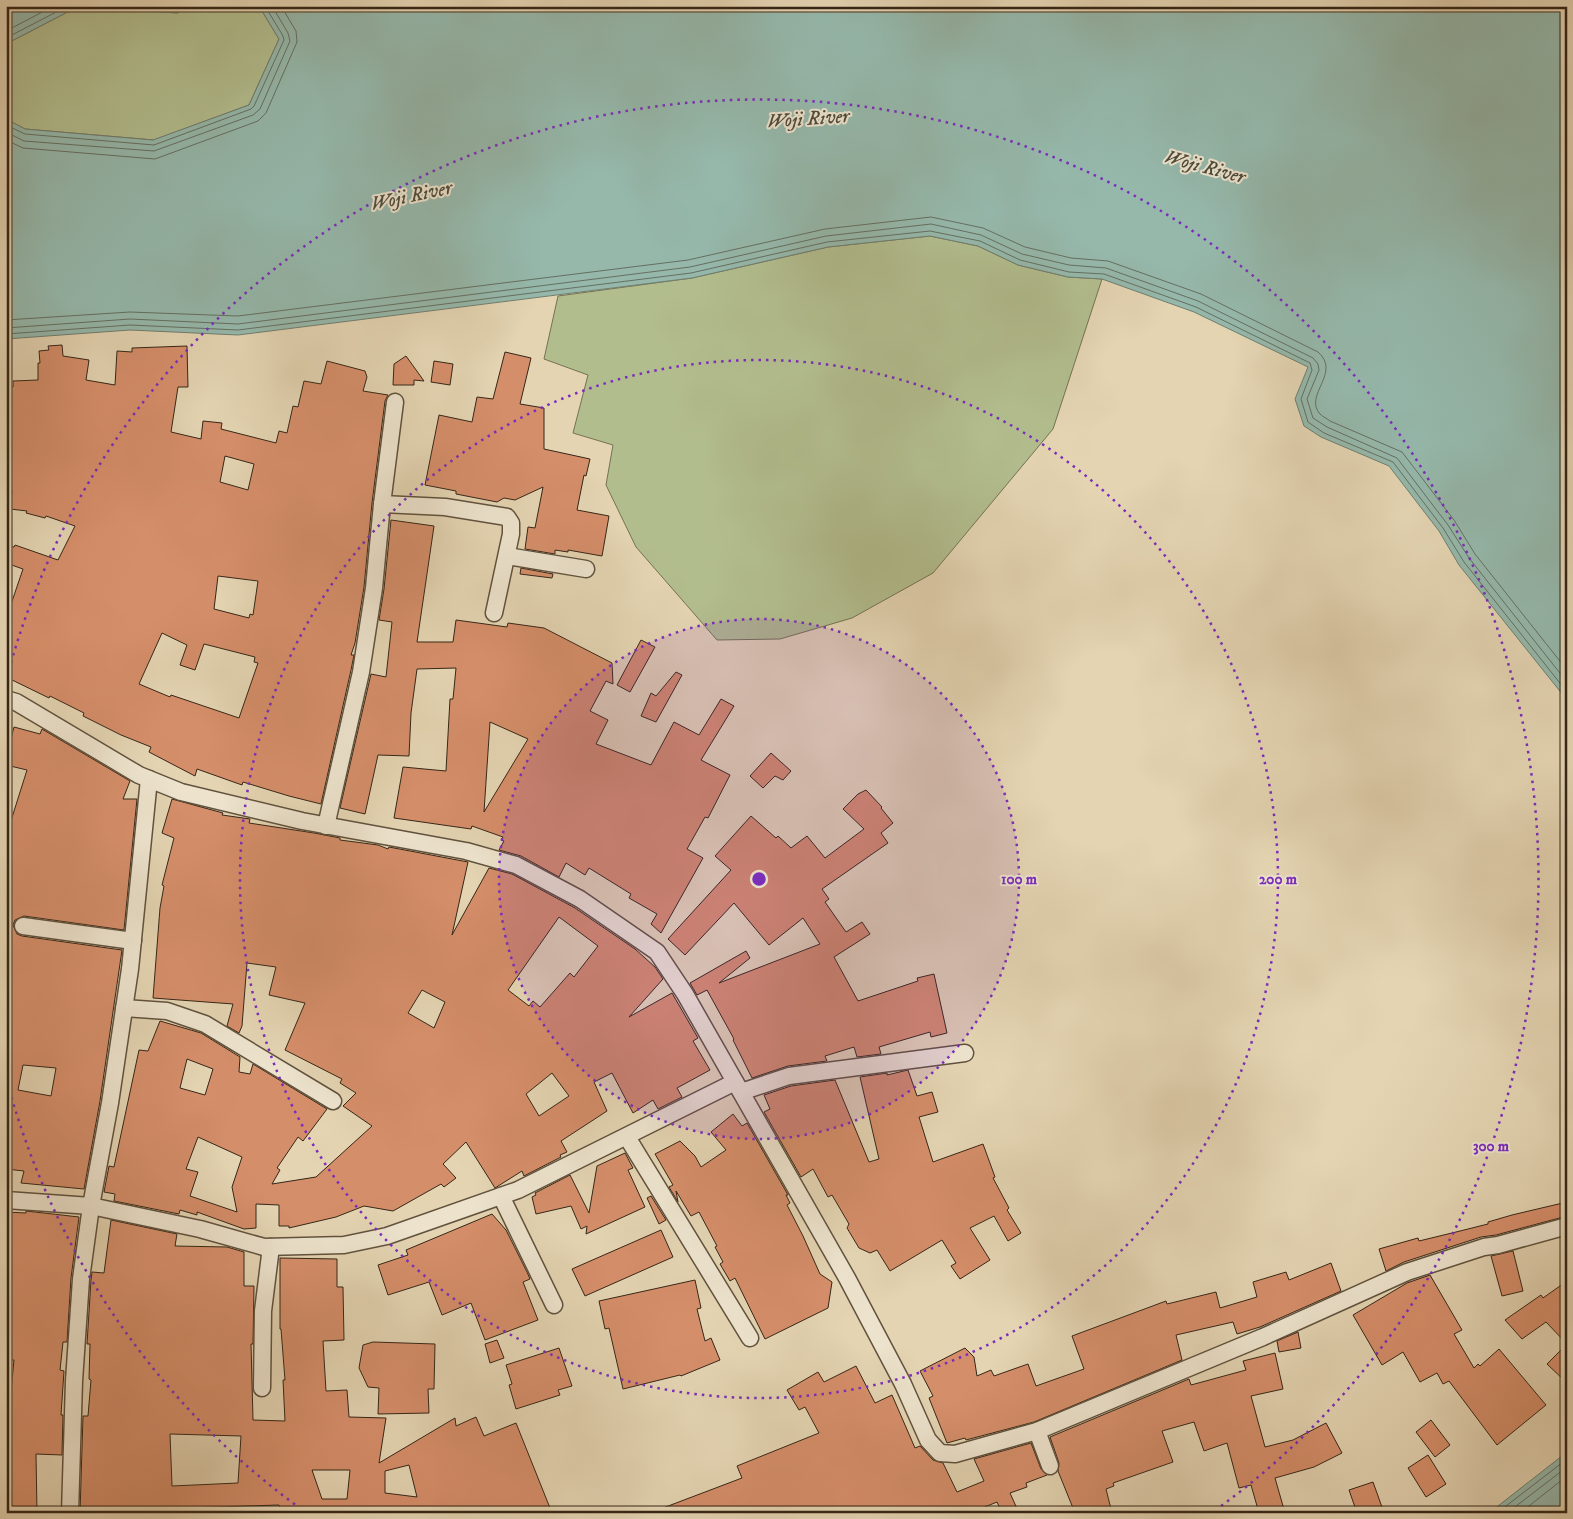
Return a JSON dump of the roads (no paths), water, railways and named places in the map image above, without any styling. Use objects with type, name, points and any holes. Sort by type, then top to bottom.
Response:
[{"type":"street","points":[[326,826],[361,672],[374,588],[395,402]]},
{"type":"street","points":[[382,504],[445,507],[507,517],[511,523],[512,534],[494,613]]},
{"type":"street","points":[[506,556],[586,569]]},
{"type":"street","points":[[6,699],[16,702],[138,775],[181,792],[326,826],[466,851],[516,865],[580,899],[657,952],[684,994],[847,1278],[903,1384],[928,1440],[940,1453],[956,1454],[1037,1431],[1263,1337],[1407,1272],[1484,1247],[1567,1226]]},
{"type":"street","points":[[70,1513],[74,1382],[81,1279],[91,1206],[110,1103],[124,1008],[133,941],[149,779]]},
{"type":"street","points":[[22,926],[133,941]]},
{"type":"street","points":[[124,1008],[167,1011],[205,1024],[333,1101]]},
{"type":"street","points":[[6,1200],[91,1206],[200,1229],[264,1247],[344,1245],[387,1236],[518,1190],[627,1137],[738,1087],[789,1076],[965,1053]]},
{"type":"street","points":[[627,1137],[750,1338]]},
{"type":"street","points":[[501,1196],[554,1305]]},
{"type":"street","points":[[262,1388],[263,1311],[271,1247]]},
{"type":"street","points":[[1037,1431],[1050,1466]]},
{"type":"water","points":[[6,6],[79,6],[6,44]]},
{"type":"water","points":[[96,6],[192,6],[177,13]]},
{"type":"water","name":"Woji River","points":[[259,6],[1567,6],[1567,700],[1459,565],[1439,531],[1389,466],[1321,437],[1304,426],[1295,399],[1308,367],[1194,312],[1102,279],[1068,277],[1018,265],[978,246],[930,236],[828,247],[692,278],[238,335],[130,330],[6,339],[6,119],[25,129],[153,140],[249,105],[279,39]]},
{"type":"water","points":[[1567,1452],[1567,1513],[1489,1513]]}]
